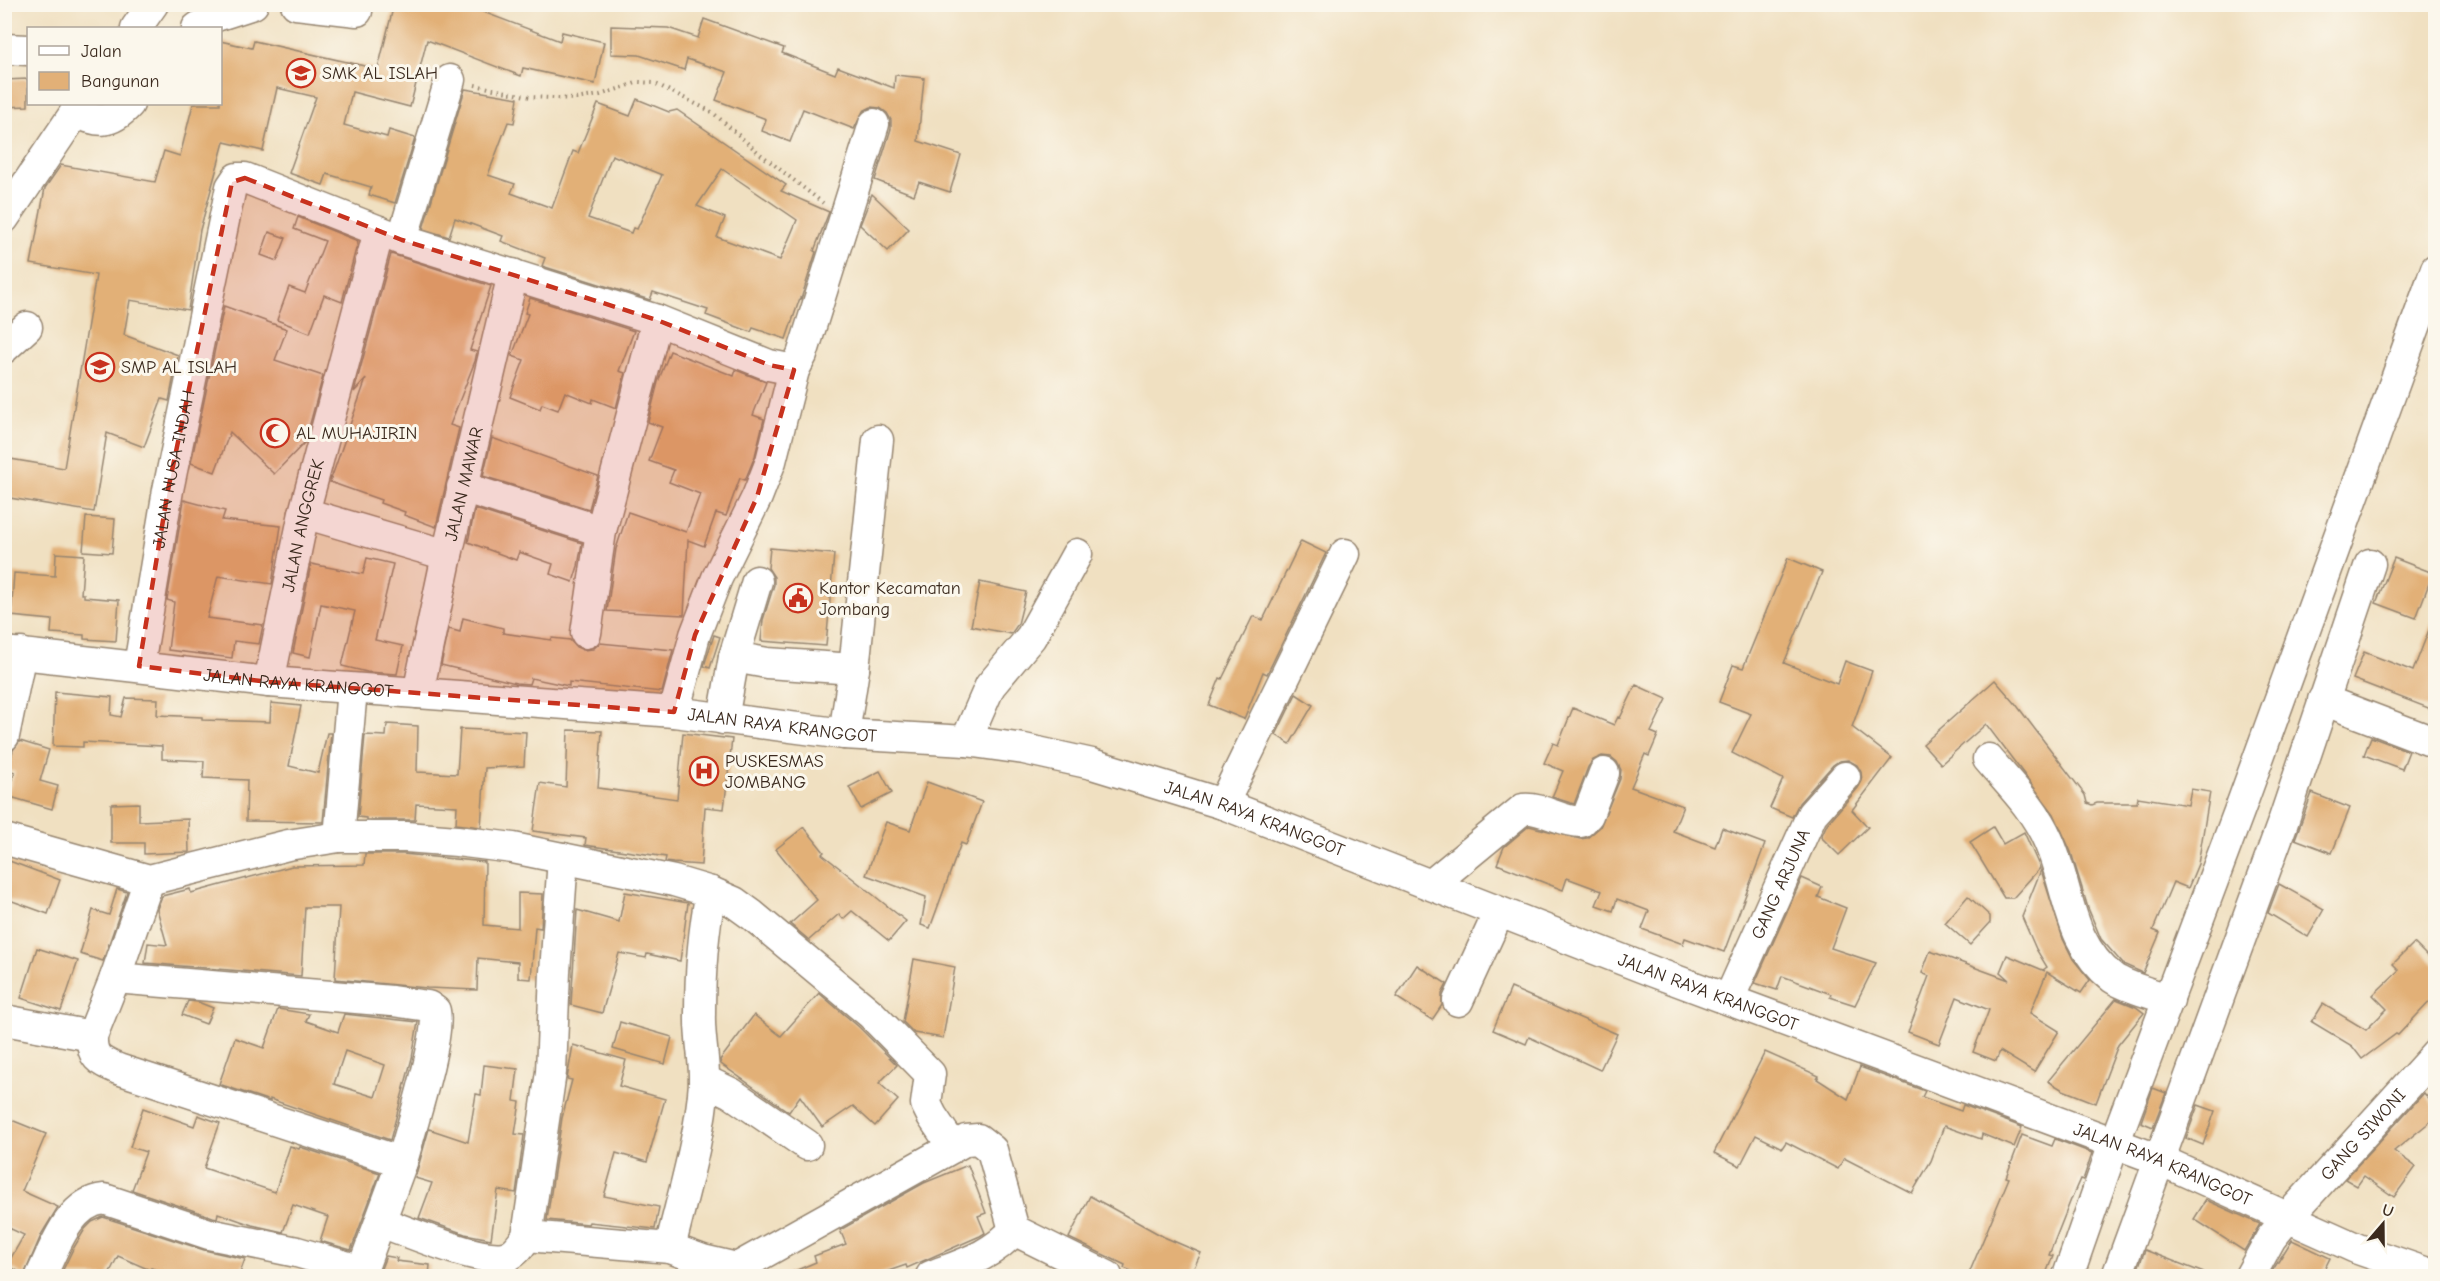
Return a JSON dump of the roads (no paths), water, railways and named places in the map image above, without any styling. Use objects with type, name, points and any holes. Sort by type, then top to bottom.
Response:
[{"type":"street","points":[[137,27],[153,4]]},
{"type":"street","points":[[198,27],[213,17],[253,4]]},
{"type":"street","points":[[296,4],[357,12]]},
{"type":"street","points":[[4,49],[27,50]]},
{"type":"street","name":"JALAN ANGGREK","points":[[269,682],[304,513],[390,235],[450,80]]},
{"type":"street","points":[[4,218],[78,108],[92,121],[107,120],[128,105]]},
{"type":"street","points":[[674,712],[695,635],[717,578],[757,497],[771,460],[794,370],[802,355],[874,124]]},
{"type":"street","name":"JALAN NUSA INDAH","points":[[139,666],[168,490],[231,187],[237,178],[245,178],[390,235]]},
{"type":"street","points":[[390,235],[657,320],[769,365],[794,370]]},
{"type":"street","points":[[2068,1276],[2138,1152],[2263,814],[2436,269]]},
{"type":"street","name":"JALAN MAWAR","points":[[418,693],[462,487],[513,274]]},
{"type":"street","points":[[586,633],[601,531],[657,320]]},
{"type":"street","points":[[4,348],[27,327]]},
{"type":"street","points":[[843,734],[854,669],[878,440]]},
{"type":"street","points":[[462,487],[601,531]]},
{"type":"street","points":[[304,513],[447,555]]},
{"type":"street","points":[[966,741],[990,686],[1031,637],[1077,554]]},
{"type":"street","points":[[1223,804],[1345,554]]},
{"type":"street","points":[[2117,1276],[2138,1152],[2169,1000],[2323,700],[2370,564]]},
{"type":"street","points":[[723,719],[734,657],[757,581]]},
{"type":"street","points":[[4,736],[13,653]]},
{"type":"street","name":"JALAN RAYA KRANGGOT","points":[[13,653],[269,682],[674,712],[843,734],[966,741],[1060,756],[1223,804],[1654,972],[2138,1152],[2289,1216],[2358,1249],[2436,1276]]},
{"type":"street","points":[[734,657],[767,663],[854,669]]},
{"type":"street","points":[[339,837],[352,689]]},
{"type":"street","points":[[2323,700],[2436,743]]},
{"type":"street","points":[[1989,759],[2038,819],[2057,861],[2073,923],[2093,958],[2115,979],[2169,1000]]},
{"type":"street","points":[[1431,884],[1523,809],[1539,810],[1574,822],[1581,822],[1588,815],[1604,772]]},
{"type":"street","name":"GANG ARJUNA","points":[[1729,999],[1812,814],[1845,777]]},
{"type":"street","points":[[4,838],[149,880],[288,845],[339,837],[406,837],[513,848],[674,881],[711,892],[734,902],[752,915],[871,1014],[930,1074],[926,1104],[953,1147]]},
{"type":"street","points":[[381,1222],[447,1246],[503,1257],[518,1249],[526,1236],[551,1072],[562,858]]},
{"type":"street","points":[[149,880],[92,1036],[91,1048],[98,1060],[118,1069],[402,1162]]},
{"type":"street","points":[[670,1248],[699,1128],[704,1080],[700,995],[705,925],[711,892]]},
{"type":"street","points":[[1458,1001],[1498,912]]},
{"type":"street","points":[[41,1276],[66,1226],[82,1207],[95,1200],[104,1199],[209,1234],[297,1252],[361,1274],[402,1162],[432,1048],[437,1020],[435,1011],[428,1006],[392,1001],[115,978]]},
{"type":"street","points":[[4,1020],[92,1036]]},
{"type":"street","name":"GANG SIWONI","points":[[2250,1276],[2271,1238],[2289,1216],[2436,1054]]},
{"type":"street","points":[[704,1080],[731,1093],[807,1146]]},
{"type":"street","points":[[526,1236],[670,1248],[738,1272],[953,1147],[966,1140],[978,1139],[992,1150],[1014,1230],[1107,1276]]},
{"type":"street","points":[[931,1276],[987,1253],[1002,1244],[1014,1230]]},
{"type":"place","name":"SMK AL ISLAH","points":[[301,73]]},
{"type":"place","name":"SMP AL ISLAH","points":[[100,367]]},
{"type":"place","name":"AL MUHAJIRIN","points":[[275,433]]},
{"type":"place","name":"Kantor Kecamatan Jombang","points":[[798,598]]},
{"type":"place","name":"PUSKESMAS JOMBANG","points":[[704,771]]}]
